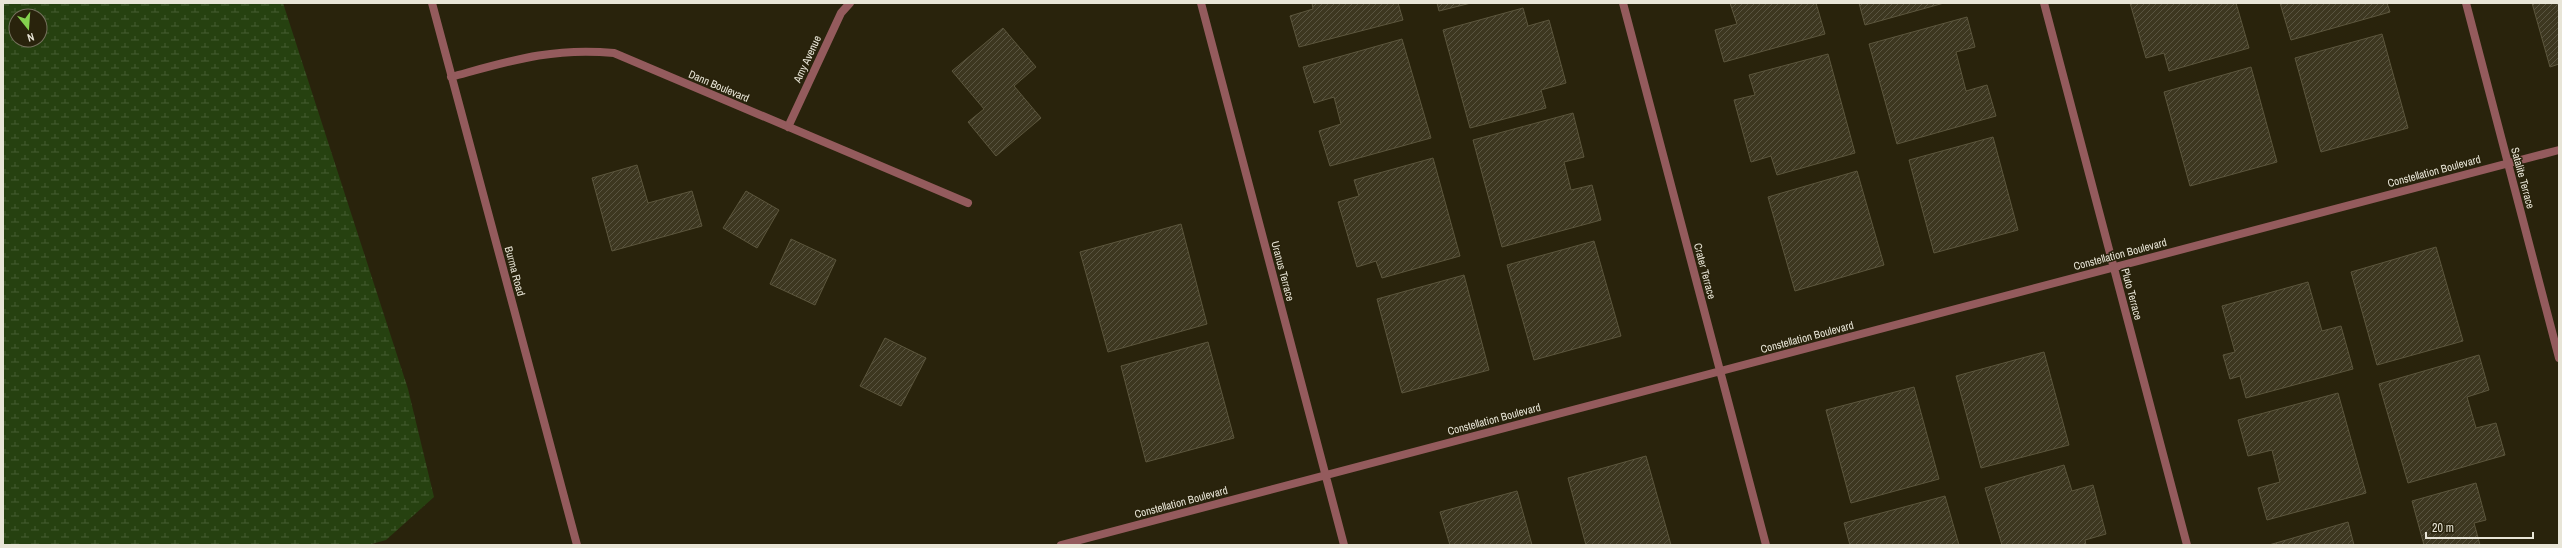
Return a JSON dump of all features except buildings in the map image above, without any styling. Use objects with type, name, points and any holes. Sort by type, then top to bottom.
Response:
[{"type":"street","name":"Burma Road","points":[[432,3],[577,545]]},
{"type":"street","name":"Amy Avenue","points":[[788,127],[841,13],[850,3]]},
{"type":"street","name":"Uranus Terrace","points":[[1201,3],[1344,545]]},
{"type":"street","name":"Crater Terrace","points":[[1623,3],[1766,545]]},
{"type":"street","name":"Pluto Terrace","points":[[2044,3],[2187,545]]},
{"type":"street","name":"Satalite Terrace","points":[[2466,3],[2559,358]]},
{"type":"street","name":"Dann Boulevard","points":[[451,77],[532,55],[587,50],[614,53],[968,203]]},
{"type":"street","name":"Constellation Boulevard","points":[[1061,545],[2559,150]]},
{"type":"green space","points":[[3,3],[283,3],[408,389],[434,497],[386,540],[368,545],[3,545]]}]
